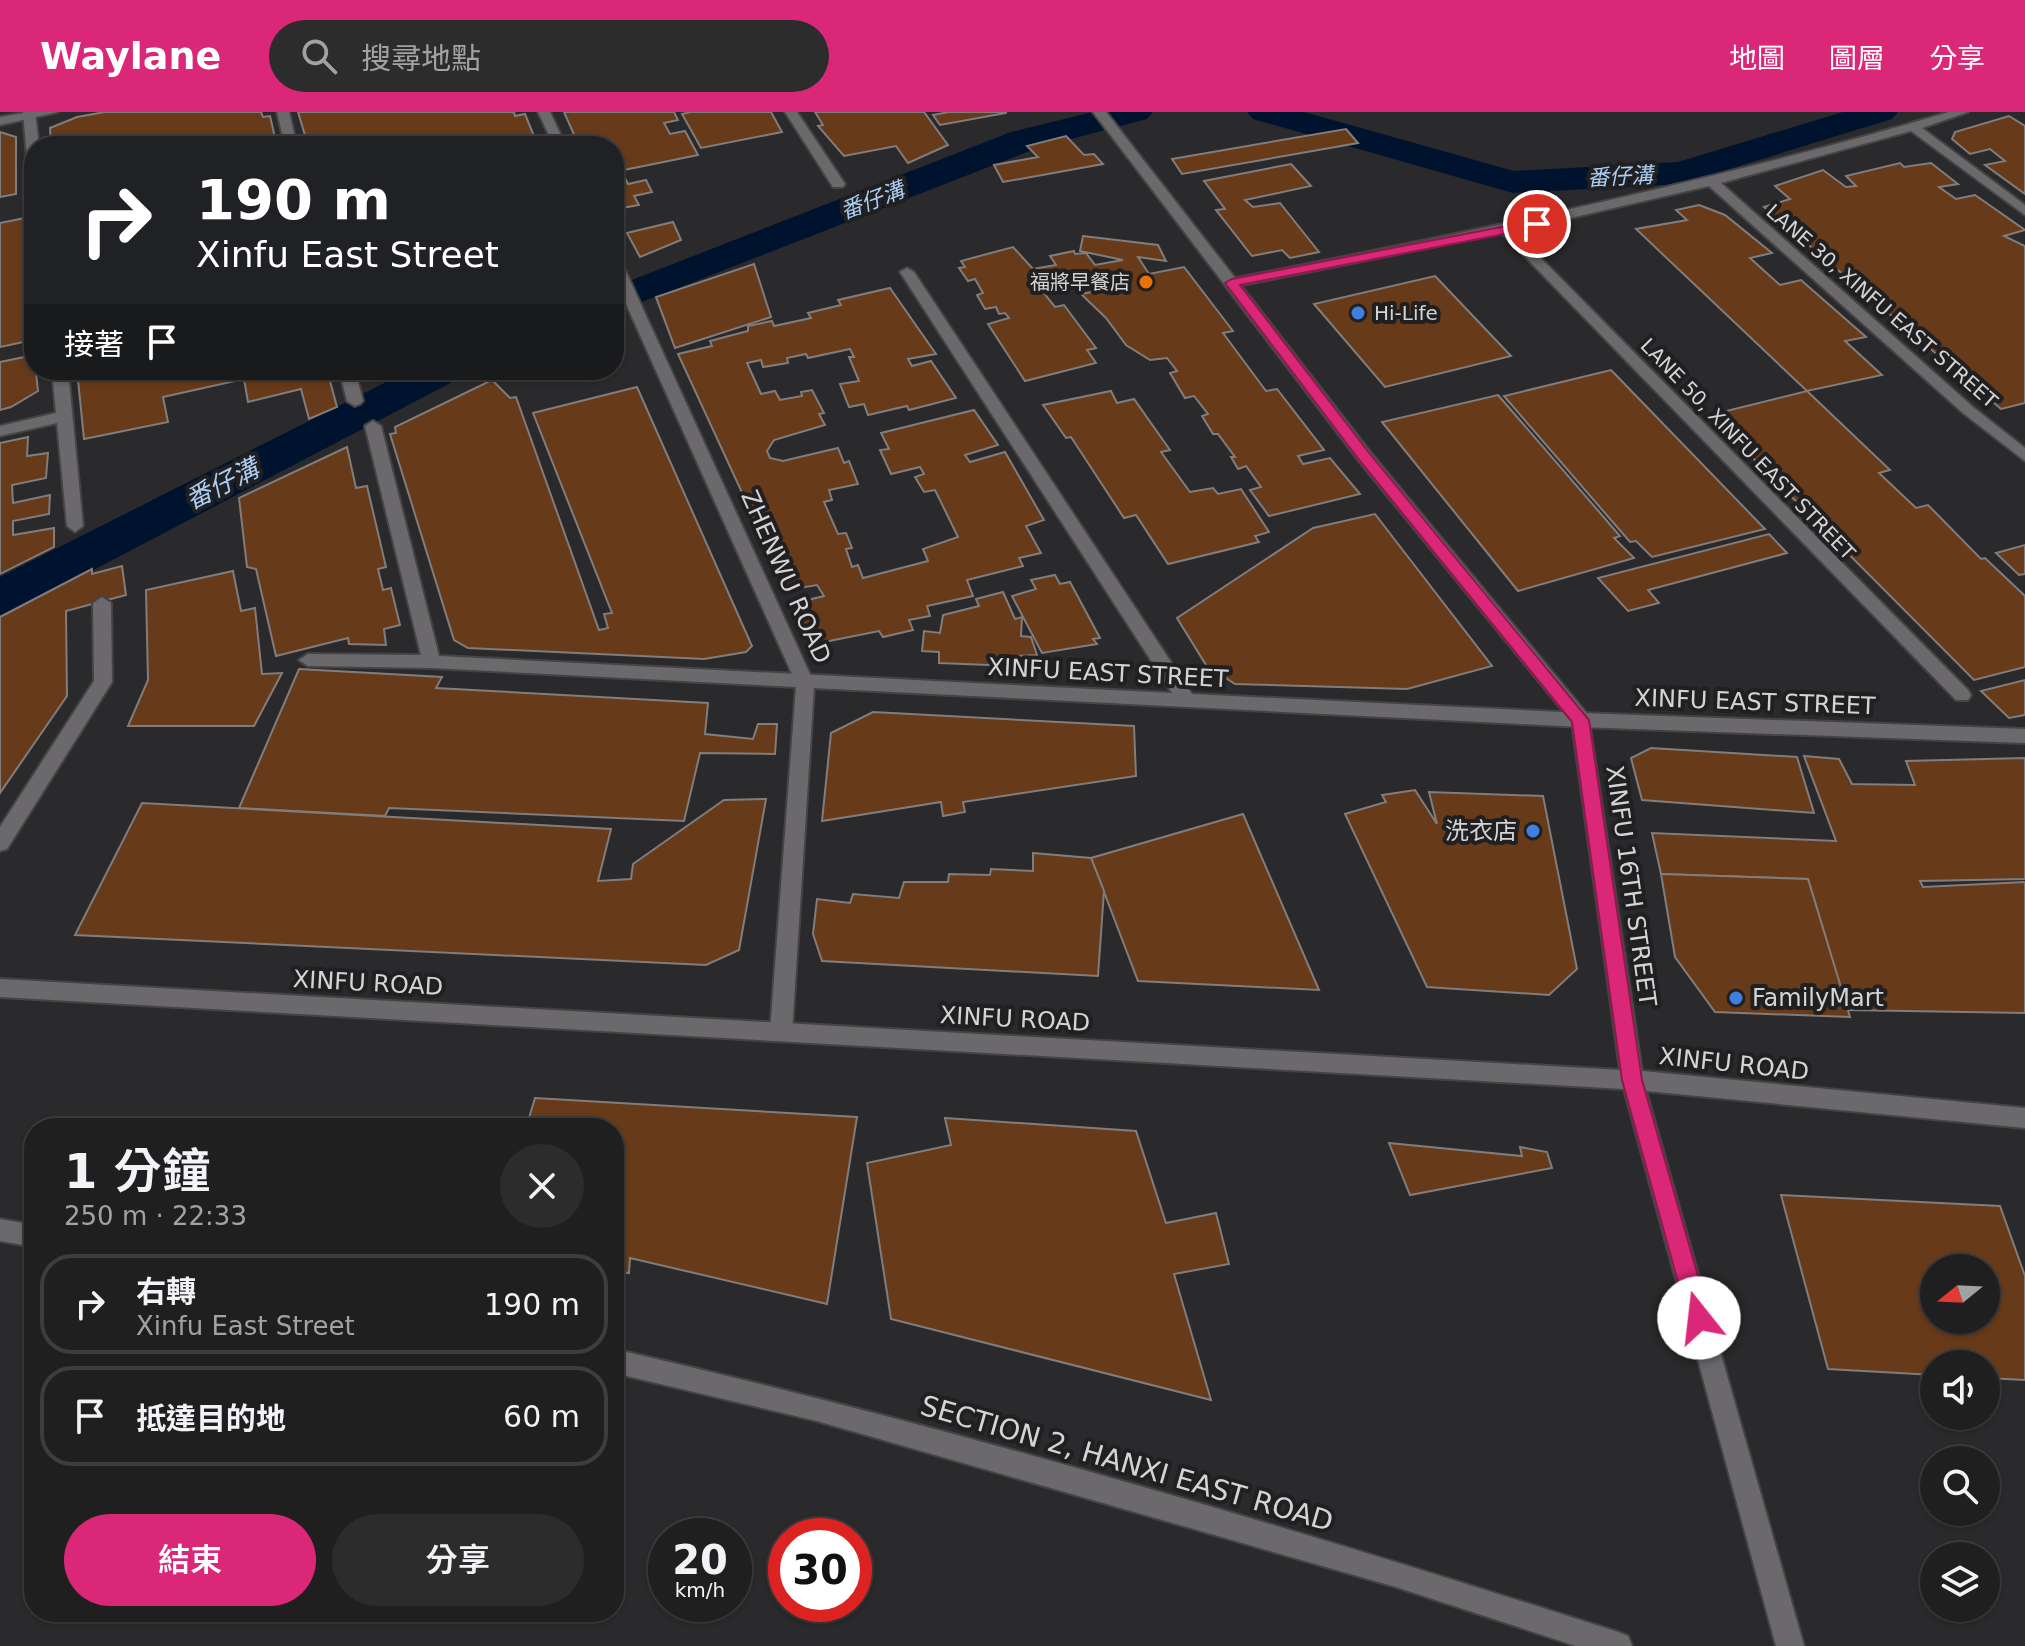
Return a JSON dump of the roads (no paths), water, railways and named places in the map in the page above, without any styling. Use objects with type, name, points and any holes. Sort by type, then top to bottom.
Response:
[{"type":"street","points":[[0,121],[52,112]]},
{"type":"street","points":[[283,112],[289,136]]},
{"type":"street","points":[[544,112],[555,136]]},
{"type":"street","points":[[791,112],[838,184]]},
{"type":"street","points":[[1099,112],[1365,457],[1581,720]]},
{"type":"street","points":[[1232,283],[1507,231],[1714,184],[1962,112]]},
{"type":"street","points":[[29,114],[32,136]]},
{"type":"street","points":[[1913,127],[2025,211]]},
{"type":"street","name":"LANE 30, XINFU EAST STREET","points":[[1714,184],[1968,410],[2025,456]]},
{"type":"street","name":"LANE 50, XINFU EAST STREET","points":[[1507,231],[1962,695]]},
{"type":"street","points":[[907,272],[1187,701]]},
{"type":"street","name":"ZHENWU ROAD","points":[[624,283],[805,683],[781,1032]]},
{"type":"street","points":[[61,380],[75,526]]},
{"type":"street","points":[[350,380],[355,401]]},
{"type":"street","points":[[0,431],[66,416]]},
{"type":"street","points":[[373,426],[432,662]]},
{"type":"street","points":[[0,843],[103,682],[102,603]]},
{"type":"street","name":"XINFU EAST STREET","points":[[308,660],[432,662],[1581,720],[2025,736]]},
{"type":"street","name":"XINFU 16TH STREET","points":[[1581,720],[1632,1080],[1790,1646]]},
{"type":"street","name":"XINFU ROAD","points":[[0,988],[1632,1080],[2025,1118]]},
{"type":"street","points":[[0,1230],[24,1234]]},
{"type":"street","name":"SECTION 2, HANXI EAST ROAD","points":[[624,1363],[817,1408],[1396,1574],[1618,1646]]},
{"type":"waterway","name":"番仔溝","points":[[624,297],[1024,140],[1135,112]]},
{"type":"waterway","name":"番仔溝","points":[[1265,112],[1513,182],[1681,173],[1880,112]]},
{"type":"waterway","name":"番仔溝","points":[[0,598],[424,380]]},
{"type":"place","name":"福將早餐店","points":[[1146,282]]},
{"type":"place","name":"Hi-Life","points":[[1358,313]]},
{"type":"place","name":"洗衣店","points":[[1533,831]]},
{"type":"place","name":"FamilyMart","points":[[1736,998]]}]
